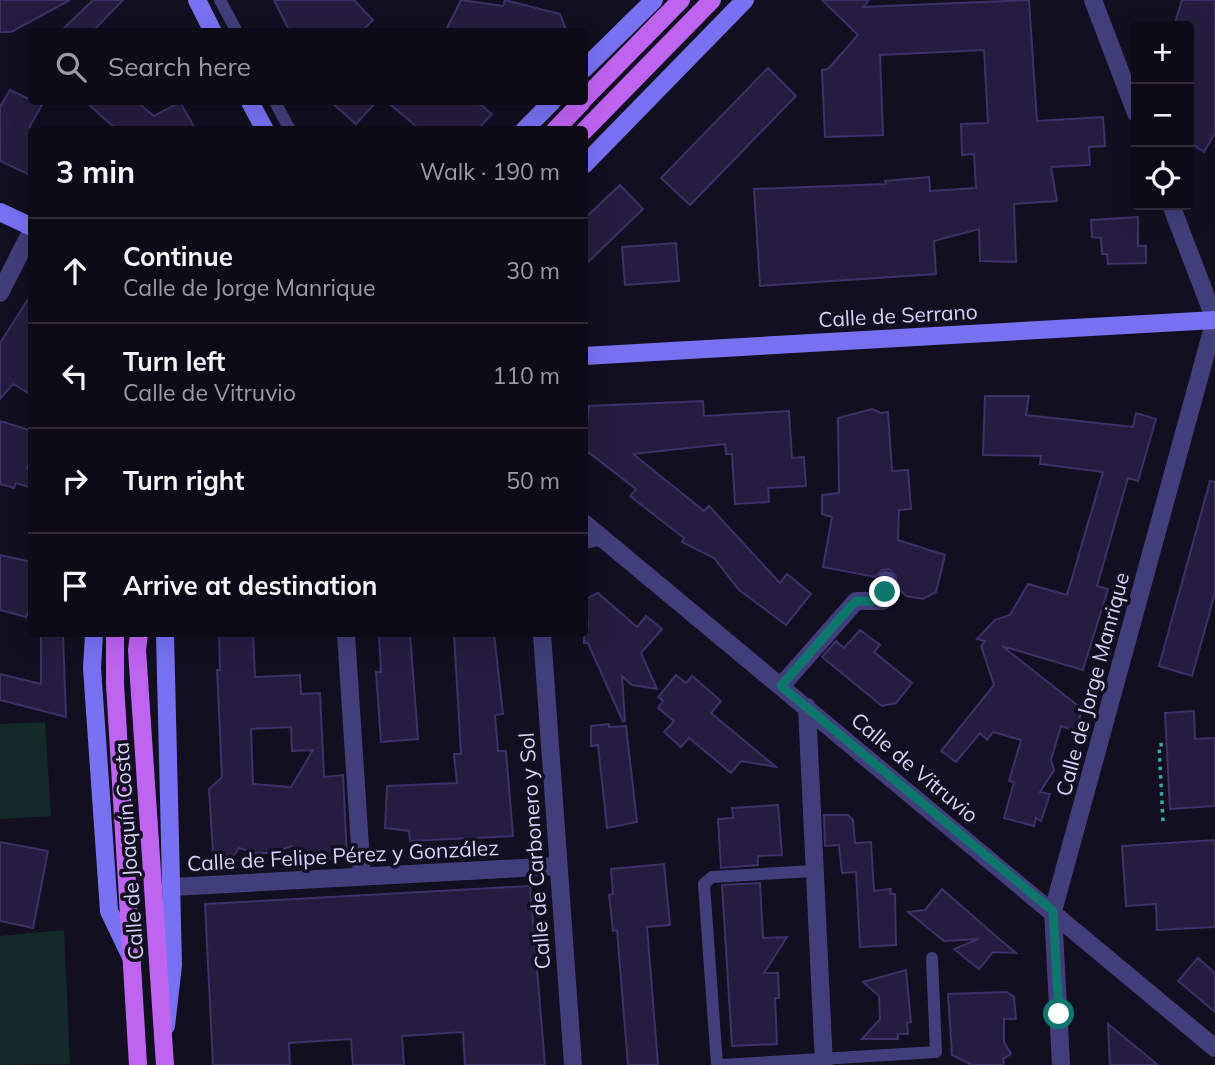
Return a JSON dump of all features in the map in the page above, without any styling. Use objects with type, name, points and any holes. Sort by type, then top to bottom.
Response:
[{"type":"main road","points":[[588,95],[681,0]]},
{"type":"main road","points":[[588,127],[712,0]]},
{"type":"main road","points":[[559,126],[578,105]]},
{"type":"main road","name":"Calle de Joaquín Costa","points":[[116,637],[115,684],[138,1065]]},
{"type":"main road","name":"Calle de Joaquín Costa","points":[[139,637],[137,650],[165,1065]]},
{"type":"street","points":[[197,0],[211,28]]},
{"type":"street","points":[[588,65],[654,0]]},
{"type":"street","points":[[588,161],[744,0]]},
{"type":"street","points":[[1096,2],[1131,99]]},
{"type":"street","points":[[252,105],[263,126]]},
{"type":"street","points":[[528,126],[549,105]]},
{"type":"street","points":[[1173,210],[1215,320]]},
{"type":"street","points":[[0,212],[28,226]]},
{"type":"street","points":[[0,293],[28,236]]},
{"type":"street","name":"Calle de Serrano","points":[[588,356],[1215,320]]},
{"type":"street","name":"Calle de Jorge Manrique","points":[[1061,1065],[1053,911],[1215,320]]},
{"type":"street","name":"Calle de Vitruvio","points":[[588,526],[1215,1048]]},
{"type":"street","points":[[781,686],[856,601],[882,601],[886,580]]},
{"type":"street","points":[[94,637],[92,668],[109,911],[132,959]]},
{"type":"street","points":[[163,1040],[173,965],[165,637]]},
{"type":"street","points":[[346,637],[362,876]]},
{"type":"street","name":"Calle de Carbonero y Sol","points":[[542,637],[573,1065]]},
{"type":"street","points":[[807,707],[824,1062]]},
{"type":"street","name":"Calle de Felipe Pérez y González","points":[[173,887],[558,866]]},
{"type":"lane","points":[[220,0],[235,28]]},
{"type":"lane","points":[[277,105],[288,126]]},
{"type":"lane","points":[[588,542],[604,539]]},
{"type":"lane","points":[[813,871],[712,877],[704,884],[719,1065],[824,1062],[936,1052],[932,958]]},
{"type":"path","points":[[1163,821],[1159,745],[1167,744]]},
{"type":"green space","points":[[45,722],[51,816],[0,819],[0,724]]},
{"type":"green space","points":[[64,930],[70,1064],[0,1065],[0,936]]},
{"type":"building","points":[[0,0],[70,0],[11,32],[0,32]]},
{"type":"building","points":[[93,0],[123,0],[96,28],[64,28]]},
{"type":"building","points":[[274,0],[354,0],[373,20],[365,28],[288,28]]},
{"type":"building","points":[[461,0],[503,6],[505,0],[560,14],[565,28],[447,28]]},
{"type":"building","points":[[822,0],[869,0],[863,7],[1029,0],[1037,121],[1103,117],[1105,146],[1089,147],[1090,165],[1051,167],[1057,201],[1014,204],[1016,262],[980,261],[979,229],[934,241],[936,274],[760,286],[754,189],[886,184],[885,181],[929,177],[930,191],[976,188],[974,154],[962,155],[961,124],[988,123],[984,50],[880,55],[883,135],[825,137],[822,70],[828,69],[858,35]]},
{"type":"building","points":[[1182,0],[1215,0],[1215,133],[1204,152],[1194,145],[1194,21],[1176,21]]},
{"type":"building","points":[[768,68],[796,96],[690,205],[661,178]]},
{"type":"building","points":[[10,90],[28,98],[28,105],[42,105],[28,126],[28,174],[0,161],[0,107]]},
{"type":"building","points":[[89,105],[141,105],[154,116],[174,105],[182,105],[194,126],[113,126]]},
{"type":"building","points":[[334,105],[373,105],[356,124]]},
{"type":"building","points":[[391,105],[481,105],[492,114],[481,126],[416,126]]},
{"type":"building","points":[[620,185],[643,209],[588,262],[588,215]]},
{"type":"building","points":[[1138,217],[1138,246],[1146,246],[1146,263],[1108,264],[1107,254],[1102,254],[1101,238],[1092,237],[1091,220]]},
{"type":"building","points":[[676,243],[679,281],[625,285],[622,247]]},
{"type":"building","points":[[28,299],[28,393],[13,384],[0,399],[0,343]]},
{"type":"building","points":[[985,396],[1029,396],[1026,415],[1133,427],[1136,413],[1156,419],[1138,481],[1128,478],[1097,586],[1108,589],[1083,670],[1002,646],[1082,709],[1076,731],[1061,726],[1051,760],[1054,770],[1040,792],[1050,794],[1041,821],[1036,818],[1034,826],[1004,818],[1014,782],[1009,781],[1021,740],[993,732],[987,740],[980,733],[956,762],[941,751],[994,685],[981,646],[985,641],[977,639],[995,620],[1010,615],[1028,584],[1067,595],[1103,472],[1040,464],[1041,456],[983,455]]},
{"type":"building","points":[[703,401],[704,416],[789,411],[792,458],[804,457],[806,486],[768,488],[769,502],[735,504],[732,454],[726,454],[725,444],[633,454],[704,511],[709,506],[780,583],[787,574],[811,594],[786,625],[739,590],[714,558],[682,542],[684,538],[630,496],[636,489],[588,452],[589,406]]},
{"type":"building","points":[[872,409],[881,413],[888,412],[892,471],[908,470],[911,509],[899,510],[898,540],[945,555],[936,592],[923,599],[906,596],[896,586],[896,576],[889,569],[882,570],[875,577],[823,567],[832,517],[822,514],[822,495],[839,493],[838,418]]},
{"type":"building","points":[[0,421],[28,430],[28,487],[16,483],[14,488],[0,484]]},
{"type":"building","points":[[1210,481],[1215,482],[1215,593],[1192,676],[1159,666]]},
{"type":"building","points":[[0,555],[28,561],[26,617],[0,610]]},
{"type":"building","points":[[598,593],[637,627],[646,616],[662,629],[641,653],[657,689],[632,685],[622,676],[623,722],[588,643],[584,643],[584,637],[588,637],[588,598]]},
{"type":"building","points":[[860,630],[880,645],[874,652],[912,683],[896,703],[882,706],[822,657],[836,641],[844,648]]},
{"type":"building","points":[[41,637],[63,637],[66,717],[0,700],[0,674],[41,684]]},
{"type":"building","points":[[219,637],[253,637],[255,677],[300,675],[301,694],[320,693],[324,777],[343,775],[347,858],[306,860],[291,846],[275,853],[255,853],[239,848],[232,858],[220,858],[213,853],[209,789],[222,777],[217,670],[220,670]],"holes":[[[291,727],[292,751],[313,750],[291,787],[253,784],[251,729]]]},
{"type":"building","points":[[379,637],[410,637],[418,739],[381,742],[376,672],[381,672]]},
{"type":"building","points":[[454,637],[494,637],[503,714],[495,715],[498,751],[506,751],[513,836],[410,841],[409,831],[385,828],[387,786],[457,783],[454,754],[461,754]]},
{"type":"building","points":[[676,675],[686,683],[692,676],[721,701],[711,713],[776,767],[741,761],[731,773],[689,738],[681,747],[664,732],[674,721],[658,708],[663,701],[658,697]]},
{"type":"building","points":[[1194,711],[1195,739],[1215,738],[1215,806],[1170,809],[1165,713]]},
{"type":"building","points":[[609,724],[609,727],[626,726],[637,822],[607,828],[598,745],[591,746],[591,726]]},
{"type":"building","points":[[778,805],[782,855],[758,856],[758,865],[721,868],[718,819],[733,818],[732,808]]},
{"type":"building","points":[[824,815],[848,815],[853,820],[855,843],[871,842],[874,891],[891,889],[890,894],[895,894],[896,945],[860,947],[856,872],[842,873],[839,845],[825,846]]},
{"type":"building","points":[[1215,840],[1215,927],[1157,930],[1156,904],[1126,906],[1122,846]]},
{"type":"building","points":[[0,842],[48,851],[33,928],[0,921]]},
{"type":"building","points":[[664,864],[670,925],[647,927],[658,1065],[628,1065],[617,930],[613,931],[609,895],[613,894],[611,869]]},
{"type":"building","points":[[760,883],[763,938],[787,937],[764,973],[778,973],[779,998],[775,998],[777,1044],[732,1046],[722,885]]},
{"type":"building","points":[[530,886],[545,1065],[465,1065],[463,1032],[402,1036],[404,1065],[353,1065],[351,1039],[289,1043],[290,1065],[213,1065],[205,904]]},
{"type":"building","points":[[942,889],[1016,953],[993,952],[979,969],[954,949],[979,939],[944,941],[908,912],[925,910]]},
{"type":"building","points":[[1198,958],[1215,973],[1215,1012],[1178,981]]},
{"type":"building","points":[[906,970],[911,1022],[907,1023],[908,1034],[898,1034],[898,1039],[862,1039],[880,1019],[879,996],[863,982]]},
{"type":"building","points":[[1007,992],[1014,997],[1016,1019],[1004,1019],[1004,1042],[1011,1054],[1003,1059],[1004,1065],[972,1065],[952,1055],[948,994]]},
{"type":"building","points":[[1108,1024],[1158,1065],[1110,1065]]},
{"type":"route","points":[[885,592],[882,601],[856,601],[781,686],[1053,911],[1059,1014]]}]
